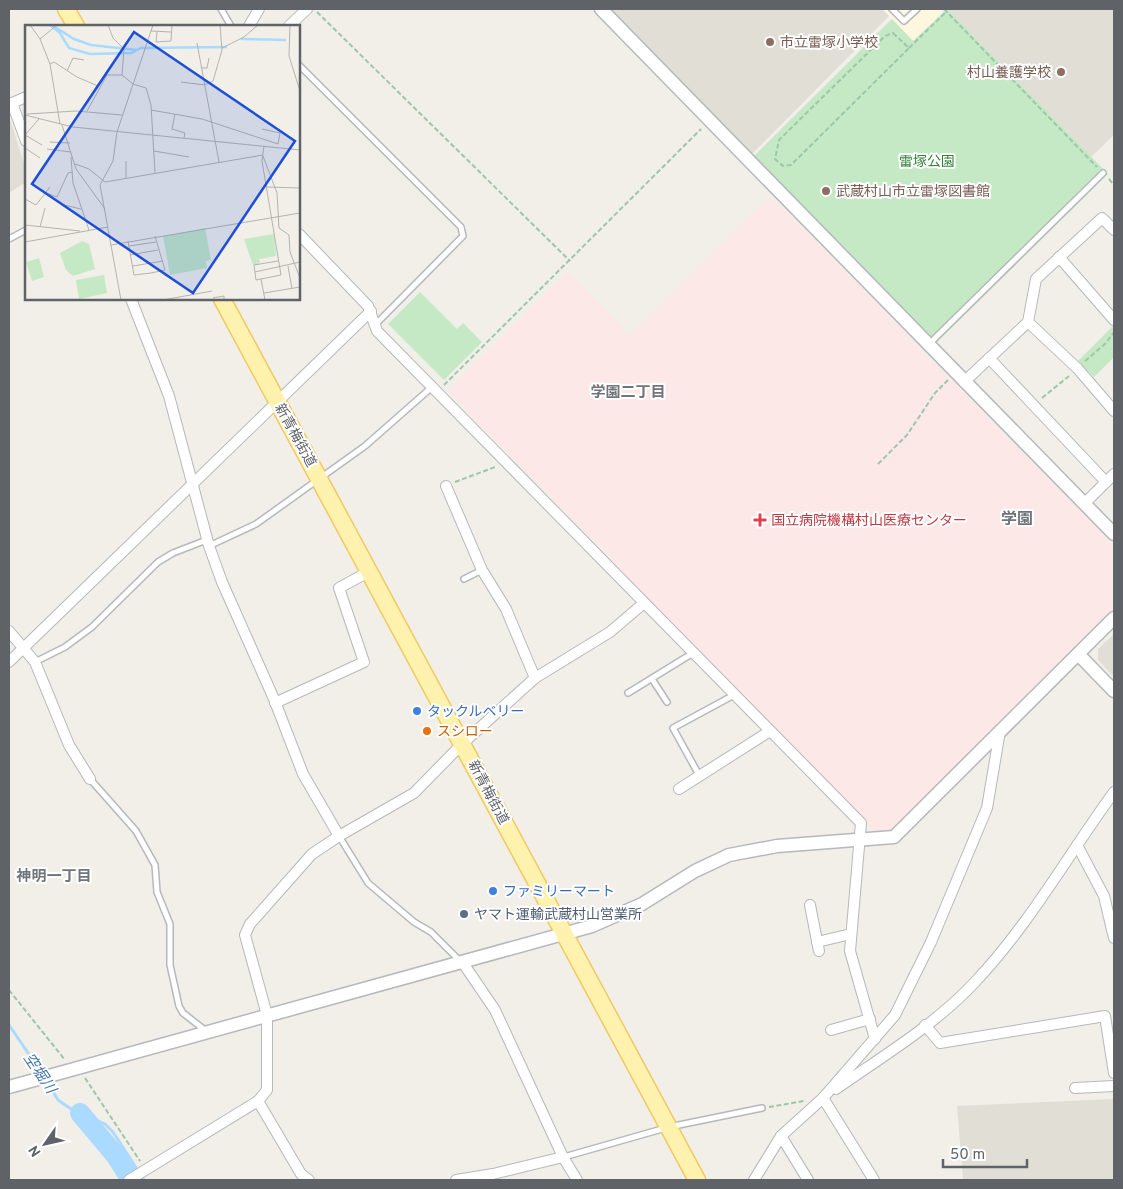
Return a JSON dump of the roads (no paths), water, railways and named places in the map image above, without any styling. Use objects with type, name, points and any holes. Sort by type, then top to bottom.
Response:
[{"type":"main road","points":[[66,9],[75,25]]},
{"type":"main road","name":"新青梅街道","points":[[223,300],[697,1180]]},
{"type":"street","points":[[250,25],[259,9]]},
{"type":"street","points":[[290,25],[307,9]]},
{"type":"street","points":[[601,9],[1114,534]]},
{"type":"street","points":[[25,98],[12,103],[25,138]]},
{"type":"street","points":[[964,382],[1028,322],[1036,279],[1102,218],[1114,230]]},
{"type":"street","points":[[300,235],[371,311],[377,331],[861,823],[850,951],[875,1039]]},
{"type":"street","points":[[1059,258],[1114,320]]},
{"type":"street","points":[[131,300],[169,396],[209,546],[222,582],[276,703],[303,774],[339,836]]},
{"type":"street","points":[[9,662],[371,311]]},
{"type":"street","points":[[1028,322],[1078,369],[1114,411]]},
{"type":"street","points":[[989,358],[1106,482]]},
{"type":"street","points":[[1084,504],[1114,474]]},
{"type":"street","points":[[446,486],[482,570],[506,609],[535,678]]},
{"type":"street","points":[[276,703],[364,662],[339,588],[370,571]]},
{"type":"street","points":[[129,1180],[258,1101],[267,1090],[267,1015],[245,935],[250,924],[312,854],[339,836],[414,793],[462,744],[535,678],[610,632],[644,604]]},
{"type":"street","points":[[9,1087],[592,926],[642,904],[695,871],[729,855],[777,846],[894,837],[1114,618]]},
{"type":"street","points":[[9,631],[24,646],[35,662],[62,723],[69,745],[90,779]]},
{"type":"street","points":[[1078,654],[1114,691]]},
{"type":"street","points":[[679,789],[770,731]]},
{"type":"street","points":[[754,1180],[781,1136],[823,1098],[895,1015],[931,942],[987,808],[1000,731]]},
{"type":"street","points":[[823,1098],[925,1025],[974,983],[1010,941],[1114,792]]},
{"type":"street","points":[[1077,845],[1104,896],[1114,938]]},
{"type":"street","points":[[810,905],[818,946],[851,934]]},
{"type":"street","points":[[463,963],[494,1010],[563,1157],[577,1180]]},
{"type":"street","points":[[925,1025],[940,1043],[1105,1016],[1114,1073]]},
{"type":"street","points":[[831,1030],[870,1019]]},
{"type":"street","points":[[1075,1088],[1114,1086]]},
{"type":"street","points":[[823,1098],[874,1180]]},
{"type":"street","points":[[258,1101],[301,1174],[308,1180]]},
{"type":"street","points":[[781,1136],[808,1180]]},
{"type":"street","points":[[456,1180],[493,1174],[563,1157]]},
{"type":"lane","points":[[221,9],[230,25]]},
{"type":"lane","points":[[892,9],[904,21],[917,9]]},
{"type":"lane","points":[[300,66],[461,227],[463,236],[374,325]]},
{"type":"lane","points":[[928,345],[1103,173]]},
{"type":"lane","points":[[9,239],[25,231]]},
{"type":"lane","points":[[35,662],[65,646],[92,627],[158,562],[173,553],[204,541],[209,546],[256,524],[365,446],[435,389]]},
{"type":"lane","points":[[464,579],[482,570]]},
{"type":"lane","points":[[628,692],[693,653]]},
{"type":"lane","points":[[652,679],[667,702]]},
{"type":"lane","points":[[700,776],[673,728],[734,695]]},
{"type":"lane","points":[[90,779],[136,831],[155,865],[157,892],[170,924],[170,965],[179,1006],[183,1014],[208,1033]]},
{"type":"lane","points":[[339,836],[368,883],[414,922],[431,932],[463,963]]},
{"type":"lane","points":[[563,1157],[669,1127],[762,1108]]},
{"type":"waterway","name":"空堀川","points":[[9,1025],[43,1075]]},
{"type":"waterway","name":"空堀川","points":[[46,1080],[58,1100],[71,1109],[105,1124],[113,1132],[144,1180]]},
{"type":"waterway","name":"空堀川","points":[[80,1113],[116,1156],[131,1180]]},
{"type":"place","name":"市立雷塚小学校","points":[[770,42]]},
{"type":"place","name":"村山養護学校","points":[[1061,72]]},
{"type":"place","name":"武蔵村山市立雷塚図書館","points":[[826,191]]},
{"type":"place","name":"国立病院機構村山医療センター","points":[[760,520]]},
{"type":"place","name":"タックルベリー","points":[[417,711]]},
{"type":"place","name":"スシロー","points":[[427,731]]},
{"type":"place","name":"ファミリーマート","points":[[493,891]]},
{"type":"place","name":"ヤマト運輸武蔵村山営業所","points":[[464,914]]},
{"type":"district","name":"学園二丁目","points":[[628,392]]},
{"type":"district","name":"学園","points":[[1017,518]]},
{"type":"district","name":"神明一丁目","points":[[54,876]]},
{"type":"park label","name":"雷塚公園","points":[[927,161]]}]
